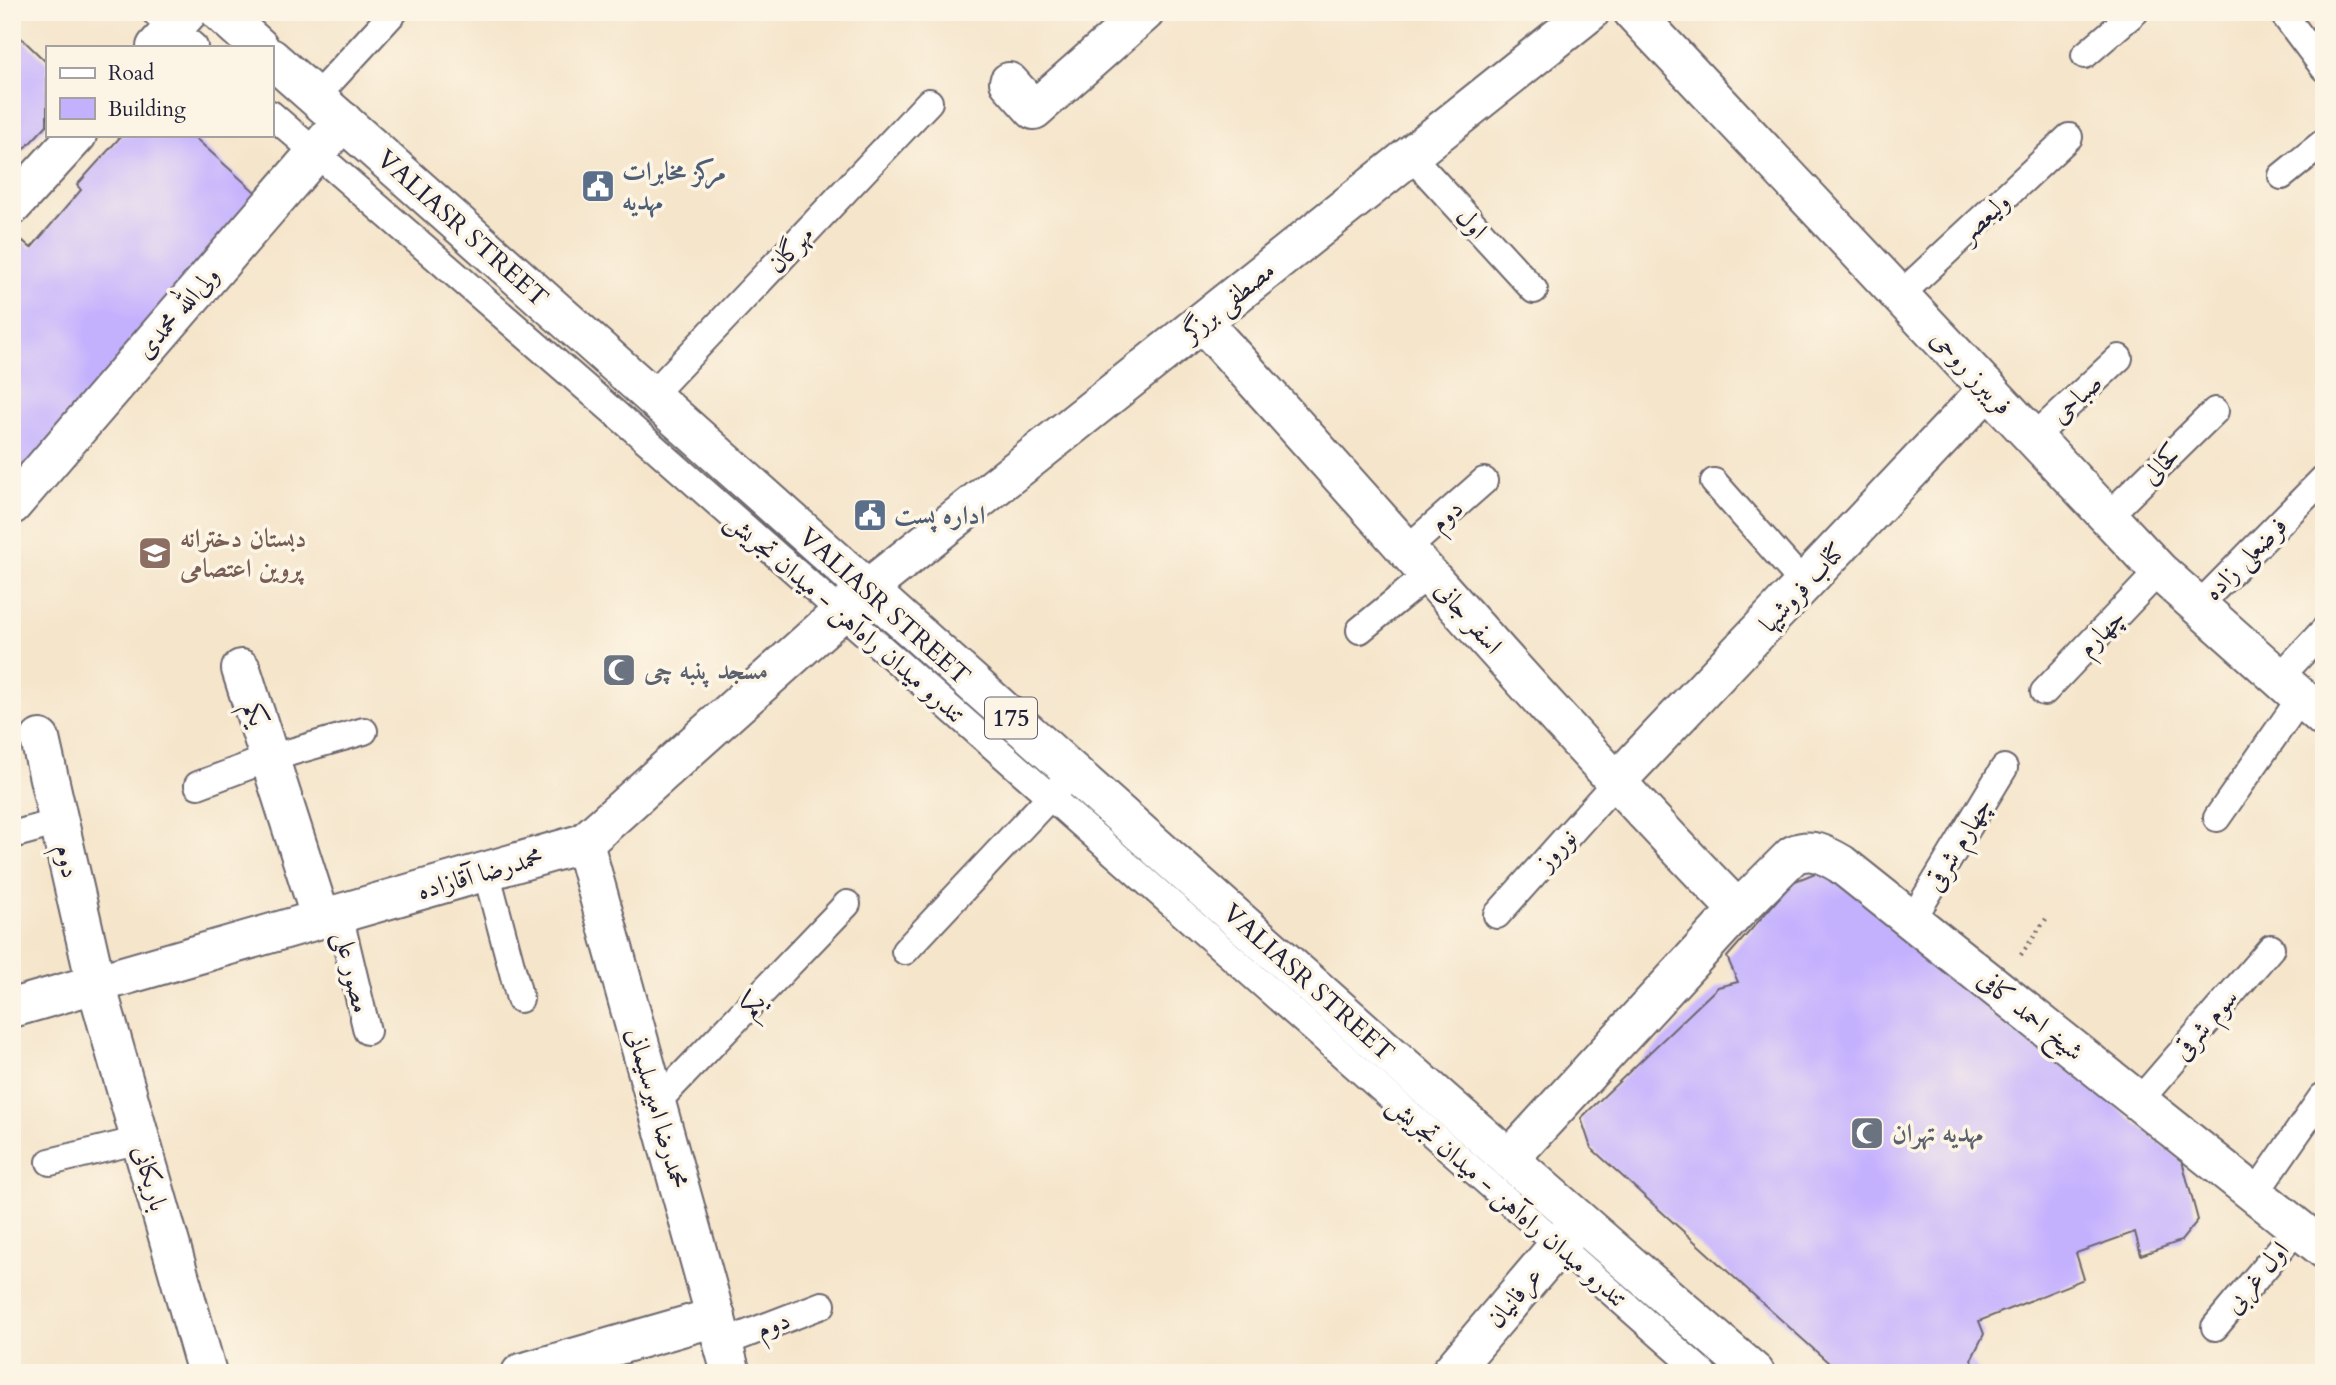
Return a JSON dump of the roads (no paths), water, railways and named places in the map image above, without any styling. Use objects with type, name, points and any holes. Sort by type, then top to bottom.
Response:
[{"type":"street","points":[[220,12],[258,46]]},
{"type":"street","name":"مصطفی برزگر","points":[[854,602],[1590,12]]},
{"type":"street","name":"فریبرز روحی","points":[[1633,12],[2159,571],[2196,608],[2300,698]]},
{"type":"street","points":[[1010,82],[1034,110],[1137,15]]},
{"type":"street","name":"VALIASR STREET","points":[[273,60],[651,396],[854,602],[1061,785],[1509,1159],[1568,1233],[1755,1373]]},
{"type":"street","name":"ولی‌الله محمدی","points":[[12,505],[315,152],[329,109]]},
{"type":"street","points":[[12,206],[76,136]]},
{"type":"street","name":"اسفر جانی","points":[[1202,322],[1419,560],[1615,783],[1738,910]]},
{"type":"street","name":"کتاب فروشیها","points":[[1615,783],[1805,585],[1987,389]]},
{"type":"street","name":"محمدرضا آقازاده","points":[[12,1008],[584,843],[854,602]]},
{"type":"street","name":"یکم","points":[[241,669],[270,758],[330,916]]},
{"type":"street","name":"دوم","points":[[40,739],[96,984]]},
{"type":"street","name":"محمدرضا امیرسلیمانی","points":[[584,843],[723,1344]]},
{"type":"street","name":"شیخ احمد کافی","points":[[1738,910],[1793,855],[1805,850],[1822,854],[1841,864],[2311,1238]]},
{"type":"street","points":[[1509,1159],[1738,910]]},
{"type":"street","name":"باریکانی","points":[[96,984],[207,1373]]},
{"type":"street","name":"عرفانیان","points":[[1450,1373],[1568,1233]]},
{"type":"street","points":[[521,1373],[723,1344]]},
{"type":"lane","points":[[329,109],[394,12]]},
{"type":"lane","points":[[2085,55],[2135,12]]},
{"type":"lane","points":[[2282,12],[2324,68]]},
{"type":"lane","name":"مهرگان","points":[[651,396],[929,102]]},
{"type":"lane","name":"تندرو میدان راه‌آهن - میدان تجریش","points":[[273,116],[854,602]]},
{"type":"lane","name":"ولیعصر","points":[[1899,296],[2070,137]]},
{"type":"lane","points":[[2282,176],[2324,142]]},
{"type":"lane","name":"اول","points":[[1411,156],[1534,290]]},
{"type":"lane","name":"صباحی","points":[[2033,438],[2119,358]]},
{"type":"lane","name":"کحالی","points":[[2107,517],[2215,411]]},
{"type":"lane","name":"فرضعلی زاده","points":[[2196,608],[2324,478]]},
{"type":"lane","name":"دوم","points":[[1419,560],[1484,481]]},
{"type":"lane","points":[[1714,482],[1805,585]]},
{"type":"lane","points":[[1360,630],[1419,560]]},
{"type":"lane","name":"چهارم","points":[[2044,692],[2159,571]]},
{"type":"lane","points":[[2217,818],[2300,698],[2324,630]]},
{"type":"lane","points":[[198,785],[270,758],[363,731]]},
{"type":"lane","name":"چهارم شرقی","points":[[1912,920],[2004,768]]},
{"type":"lane","name":"نوروز","points":[[1497,915],[1615,783]]},
{"type":"lane","points":[[905,951],[1061,785]]},
{"type":"lane","name":"تندرو میدان راه‌آهن - میدان تجریش","points":[[1061,785],[1568,1233],[1703,1373]]},
{"type":"lane","points":[[12,835],[59,822]]},
{"type":"lane","points":[[486,871],[520,999]]},
{"type":"lane","name":"یکم","points":[[656,1103],[847,904]]},
{"type":"lane","name":"مصور علی","points":[[330,916],[367,1031]]},
{"type":"lane","name":"سوم شرقی","points":[[2139,1101],[2271,948]]},
{"type":"lane","points":[[2255,1194],[2322,1097]]},
{"type":"lane","points":[[50,1162],[140,1140]]},
{"type":"lane","name":"اول غربی","points":[[2215,1327],[2311,1238]]},
{"type":"lane","name":"دوم","points":[[723,1344],[822,1305]]},
{"type":"place","name":"مرکز مخابرات مهدیه","points":[[598,186]]},
{"type":"place","name":"اداره پست","points":[[870,515]]},
{"type":"place","name":"دبستان دخترانه پروین اعتصامی","points":[[155,553]]},
{"type":"place","name":"مسجد پنبه چی","points":[[619,670]]},
{"type":"place","name":"مهدیه تهران","points":[[1867,1133]]}]
